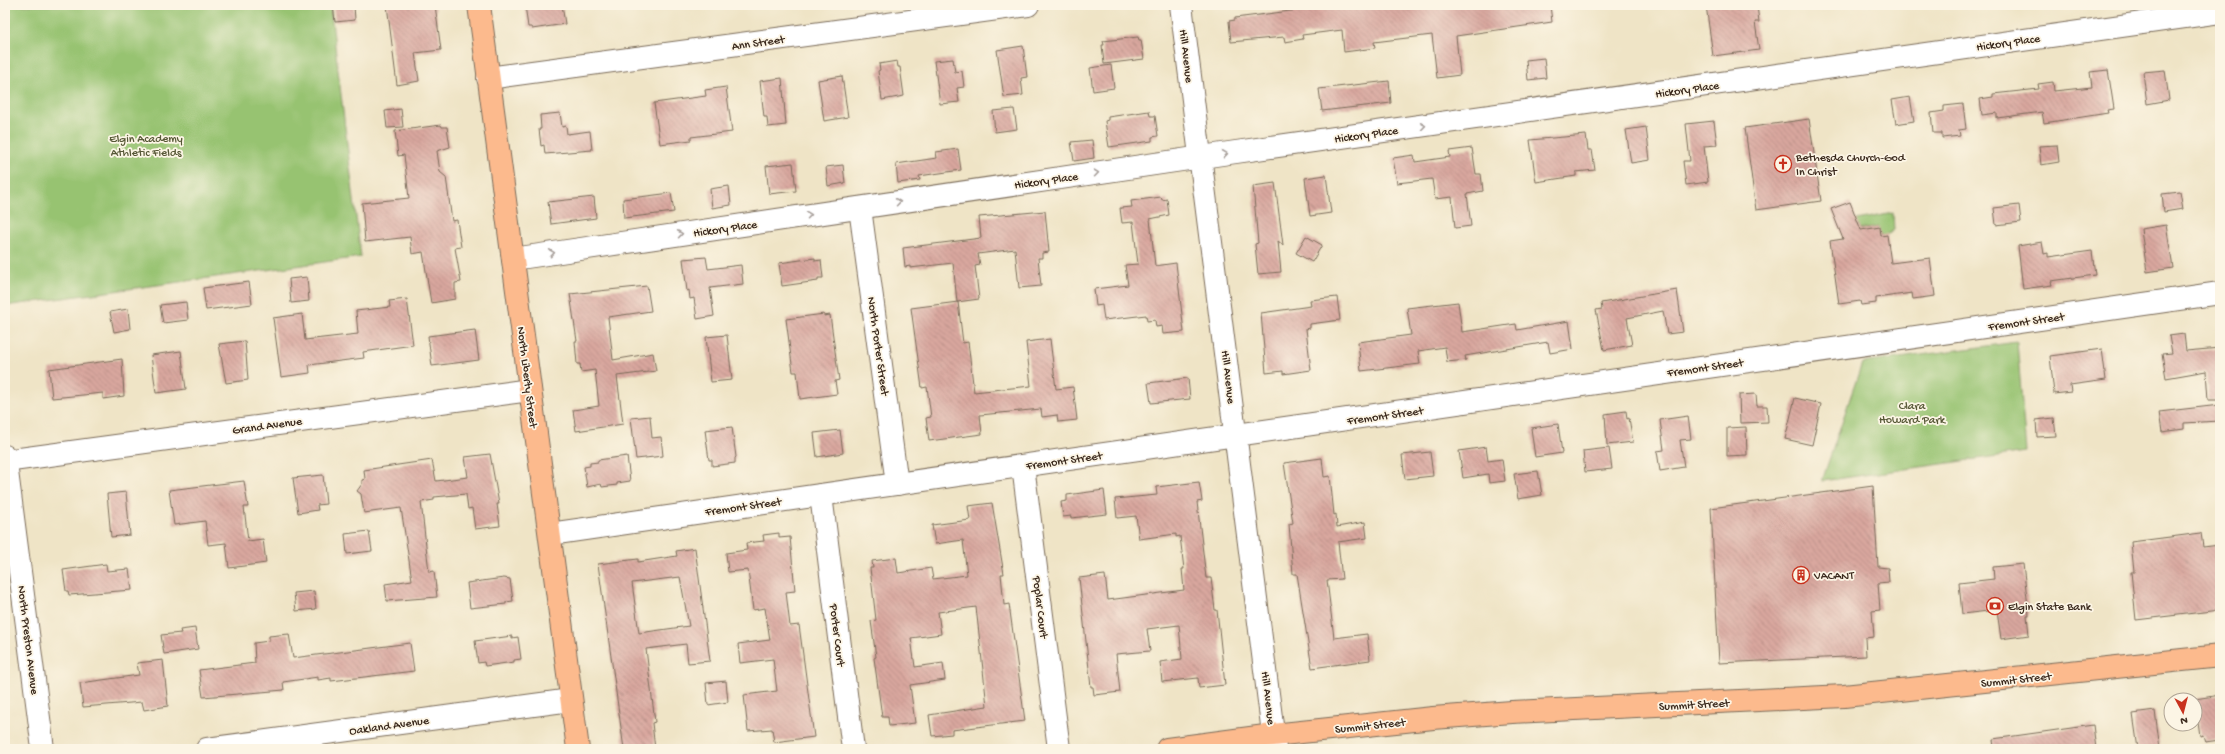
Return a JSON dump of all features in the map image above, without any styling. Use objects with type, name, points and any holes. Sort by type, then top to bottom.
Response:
[{"type":"main road","name":"North Liberty Street","points":[[479,5],[578,749]]},
{"type":"main road","name":"Summit Street","points":[[1167,749],[1274,742],[1512,712],[1844,696],[2220,656]]},
{"type":"street","name":"Ann Street","points":[[488,78],[1028,5]]},
{"type":"street","name":"Hill Avenue","points":[[1180,5],[1274,742]]},
{"type":"street","name":"Hickory Place","points":[[513,259],[1200,158],[2220,12]]},
{"type":"street","name":"North Porter Street","points":[[860,208],[897,484]]},
{"type":"street","name":"Fremont Street","points":[[550,534],[2220,293]]},
{"type":"street","name":"Grand Avenue","points":[[5,459],[530,390]]},
{"type":"street","name":"North Preston Avenue","points":[[5,459],[43,749]]},
{"type":"street","name":"Poplar Court","points":[[1023,466],[1059,749]]},
{"type":"street","name":"Porter Court","points":[[820,495],[853,749]]},
{"type":"street","name":"Oakland Avenue","points":[[207,749],[571,700]]},
{"type":"green space","name":"Elgin Academy Athletic Fields","points":[[5,5],[330,5],[361,257],[5,306]]},
{"type":"green space","points":[[1893,213],[1894,230],[1887,235],[1881,236],[1879,227],[1851,231],[1848,223],[1857,220]]},
{"type":"green space","name":"Clara Howard Park","points":[[2017,342],[2026,452],[1822,481],[1862,363]]},
{"type":"building","points":[[333,5],[354,5],[355,20],[335,22]]},
{"type":"building","points":[[387,5],[435,5],[441,50],[415,53],[419,81],[397,85]]},
{"type":"building","points":[[525,5],[562,5],[565,24],[532,29],[531,27],[528,27]]},
{"type":"building","points":[[1313,5],[1550,5],[1552,22],[1456,36],[1460,75],[1437,78],[1432,35],[1374,42],[1375,48],[1344,52],[1342,30],[1302,35],[1303,39],[1285,42],[1284,37],[1231,42],[1229,21],[1235,20],[1235,18],[1314,8]]},
{"type":"building","points":[[1706,5],[1728,5],[1728,7],[1757,5],[1759,22],[1755,22],[1759,50],[1713,56]]},
{"type":"building","points":[[1138,37],[1139,40],[1141,40],[1144,59],[1104,64],[1103,41]]},
{"type":"building","points":[[1023,46],[1027,77],[1021,78],[1023,95],[1004,97],[997,50]]},
{"type":"building","points":[[1544,58],[1546,78],[1528,80],[1526,60]]},
{"type":"building","points":[[953,59],[955,72],[962,71],[964,87],[957,88],[959,102],[940,104],[934,61]]},
{"type":"building","points":[[897,61],[898,67],[900,67],[904,96],[882,100],[878,71],[880,70],[879,64]]},
{"type":"building","points":[[1111,65],[1114,88],[1093,91],[1090,68]]},
{"type":"building","points":[[2108,70],[2114,109],[2107,110],[2108,113],[2044,123],[2042,112],[1997,118],[1997,113],[1982,115],[1980,99],[1993,97],[1993,94],[2039,89],[2038,84],[2053,82],[2054,91],[2092,87],[2090,72]]},
{"type":"building","points":[[2165,70],[2169,100],[2147,104],[2143,72]]},
{"type":"building","points":[[842,76],[848,117],[824,121],[818,80]]},
{"type":"building","points":[[782,78],[786,125],[768,127],[767,117],[764,117],[760,81]]},
{"type":"building","points":[[1389,81],[1391,103],[1322,111],[1319,89]]},
{"type":"building","points":[[726,87],[732,132],[691,137],[691,140],[660,144],[654,103],[706,96],[705,90]]},
{"type":"building","points":[[1910,97],[1914,121],[1896,124],[1892,100]]},
{"type":"building","points":[[1963,104],[1966,129],[1959,130],[1960,136],[1942,138],[1942,133],[1933,133],[1931,113],[1944,111],[1944,106]]},
{"type":"building","points":[[401,109],[403,127],[387,128],[385,111]]},
{"type":"building","points":[[1014,109],[1017,129],[995,132],[993,111]]},
{"type":"building","points":[[1149,111],[1150,116],[1155,116],[1158,136],[1152,137],[1152,141],[1109,147],[1105,121],[1108,120],[1108,117]]},
{"type":"building","points":[[560,113],[562,127],[566,126],[567,134],[590,131],[592,150],[545,154],[544,145],[541,146],[539,129],[541,129],[540,115]]},
{"type":"building","name":"Bethesda Church-God In Christ","points":[[1809,119],[1821,201],[1756,210],[1745,128]]},
{"type":"building","points":[[1714,121],[1717,145],[1704,146],[1708,182],[1686,185],[1683,161],[1690,161],[1686,124]]},
{"type":"building","points":[[441,125],[442,127],[447,127],[450,147],[437,151],[440,172],[446,177],[452,221],[457,220],[461,247],[455,248],[461,282],[455,283],[455,299],[431,303],[423,252],[412,254],[410,237],[365,242],[362,203],[409,198],[404,155],[398,156],[395,131]]},
{"type":"building","points":[[1646,127],[1650,160],[1631,163],[1626,130]]},
{"type":"building","points":[[1586,135],[1588,150],[1592,150],[1595,170],[1576,172],[1576,176],[1536,182],[1530,140]]},
{"type":"building","points":[[1092,140],[1094,158],[1074,161],[1071,142]]},
{"type":"building","points":[[2057,145],[2059,162],[2041,165],[2039,146]]},
{"type":"building","points":[[1472,148],[1476,174],[1481,174],[1483,191],[1467,194],[1471,226],[1455,228],[1452,197],[1435,199],[1432,179],[1397,183],[1393,158],[1414,155],[1415,162],[1450,157],[1449,151]]},
{"type":"building","points":[[958,149],[961,170],[919,176],[920,180],[898,183],[896,164],[937,158],[936,152]]},
{"type":"building","points":[[793,163],[796,191],[769,194],[766,166]]},
{"type":"building","points":[[843,165],[845,183],[828,186],[826,167]]},
{"type":"building","points":[[1326,175],[1331,213],[1310,216],[1305,178]]},
{"type":"building","points":[[1275,183],[1283,245],[1278,241],[1281,272],[1258,274],[1255,244],[1258,243],[1253,186]]},
{"type":"building","points":[[729,186],[731,205],[712,208],[710,189]]},
{"type":"building","points":[[2180,192],[2183,209],[2164,212],[2162,194]]},
{"type":"building","points":[[671,193],[674,212],[624,218],[623,199]]},
{"type":"building","points":[[594,197],[596,218],[551,224],[548,202]]},
{"type":"building","points":[[1161,197],[1162,200],[1167,199],[1169,215],[1150,219],[1155,266],[1176,263],[1184,332],[1163,334],[1162,326],[1156,327],[1155,320],[1147,321],[1146,315],[1104,320],[1102,305],[1096,306],[1094,289],[1128,285],[1125,265],[1138,264],[1133,222],[1122,223],[1120,208],[1132,207],[1131,201]]},
{"type":"building","points":[[1850,202],[1861,230],[1880,227],[1881,236],[1887,235],[1891,263],[1930,258],[1935,296],[1913,299],[1912,293],[1876,298],[1876,303],[1861,305],[1860,301],[1839,304],[1830,241],[1843,239],[1831,209]]},
{"type":"building","points":[[2019,205],[2021,222],[1996,225],[1994,208]]},
{"type":"building","points":[[1045,211],[1049,252],[1042,253],[1042,258],[1038,258],[1041,286],[1019,288],[1015,249],[978,254],[980,265],[975,266],[979,299],[957,302],[953,263],[910,268],[910,266],[905,267],[903,248],[981,238],[979,217]]},
{"type":"building","points":[[2166,225],[2173,268],[2147,272],[2141,229]]},
{"type":"building","points":[[1306,236],[1322,245],[1312,262],[1296,253]]},
{"type":"building","points":[[2042,242],[2044,254],[2048,253],[2048,257],[2092,251],[2095,275],[2051,281],[2052,285],[2023,289],[2018,246]]},
{"type":"building","points":[[706,257],[708,269],[741,265],[743,284],[710,288],[714,316],[697,319],[694,298],[690,299],[689,290],[687,291],[683,259]]},
{"type":"building","points":[[815,258],[815,261],[821,260],[823,278],[818,278],[818,281],[782,286],[779,263]]},
{"type":"building","points":[[307,277],[309,301],[291,303],[289,279]]},
{"type":"building","points":[[249,282],[252,304],[206,310],[203,288]]},
{"type":"building","points":[[647,286],[651,311],[608,317],[613,360],[653,353],[656,371],[617,376],[623,424],[576,431],[573,410],[599,406],[595,370],[581,372],[580,364],[577,364],[575,341],[577,341],[570,294]]},
{"type":"building","points":[[1677,290],[1683,332],[1667,334],[1663,311],[1627,318],[1632,345],[1604,350],[1596,310],[1602,309],[1601,303]]},
{"type":"building","points":[[1337,297],[1340,320],[1310,324],[1310,328],[1306,329],[1311,370],[1283,374],[1283,371],[1266,373],[1261,313],[1311,306],[1310,300]]},
{"type":"building","points":[[407,299],[413,345],[363,352],[364,358],[309,365],[310,373],[281,377],[273,318],[302,314],[305,340],[358,334],[356,311],[390,307],[389,301]]},
{"type":"building","points":[[186,302],[188,320],[163,323],[160,305]]},
{"type":"building","points":[[958,302],[963,343],[968,342],[974,392],[1031,386],[1026,342],[1050,339],[1056,389],[1073,387],[1077,420],[1058,422],[1057,415],[1042,417],[1041,409],[980,415],[982,434],[929,441],[926,418],[931,417],[927,387],[922,388],[911,308]]},
{"type":"building","points":[[1458,302],[1462,332],[1516,324],[1517,330],[1569,321],[1573,349],[1550,353],[1548,342],[1465,356],[1466,360],[1447,362],[1445,347],[1418,351],[1420,364],[1361,371],[1358,342],[1411,335],[1407,308]]},
{"type":"building","points":[[128,309],[130,329],[114,332],[110,312]]},
{"type":"building","points":[[824,314],[824,316],[830,315],[839,380],[835,381],[837,394],[800,399],[797,372],[793,372],[786,319]]},
{"type":"building","points":[[475,330],[479,360],[432,366],[428,336]]},
{"type":"building","points":[[2184,334],[2186,351],[2220,348],[2220,400],[2208,400],[2206,371],[2166,378],[2162,354],[2172,353],[2169,336]]},
{"type":"building","points":[[727,335],[732,380],[711,382],[706,337]]},
{"type":"building","points":[[245,341],[248,380],[226,383],[219,344]]},
{"type":"building","points":[[2102,349],[2106,380],[2070,385],[2071,392],[2054,394],[2050,356]]},
{"type":"building","points":[[181,351],[186,389],[156,393],[151,355]]},
{"type":"building","points":[[122,359],[124,396],[103,399],[103,393],[52,398],[49,369]]},
{"type":"building","points":[[1188,378],[1190,399],[1151,403],[1148,383]]},
{"type":"building","points":[[1756,394],[1757,406],[1767,406],[1768,422],[1740,423],[1739,395]]},
{"type":"building","points":[[1795,398],[1821,404],[1812,445],[1785,439]]},
{"type":"building","points":[[2220,405],[2220,421],[2184,423],[2184,429],[2162,432],[2159,412]]},
{"type":"building","points":[[1626,411],[1627,419],[1629,418],[1633,442],[1607,445],[1605,414]]},
{"type":"building","points":[[650,416],[652,438],[661,437],[663,456],[636,459],[631,418]]},
{"type":"building","points":[[1688,416],[1691,439],[1680,440],[1684,467],[1660,471],[1657,451],[1664,450],[1660,420]]},
{"type":"building","points":[[2054,418],[2056,436],[2037,437],[2036,420]]},
{"type":"building","points":[[1558,424],[1562,453],[1535,457],[1531,428]]},
{"type":"building","points":[[732,427],[736,457],[735,463],[712,466],[712,460],[709,460],[705,430]]},
{"type":"building","points":[[1746,427],[1747,455],[1727,456],[1727,428]]},
{"type":"building","points":[[840,430],[843,453],[817,457],[814,433]]},
{"type":"building","points":[[1486,447],[1488,461],[1502,459],[1505,481],[1489,483],[1488,474],[1463,478],[1459,451]]},
{"type":"building","points":[[1609,448],[1612,469],[1585,472],[1583,451]]},
{"type":"building","points":[[1430,452],[1433,476],[1405,479],[1402,455]]},
{"type":"building","points":[[490,454],[499,504],[497,504],[500,526],[475,529],[472,508],[468,509],[466,494],[434,497],[434,500],[421,502],[429,572],[434,571],[437,597],[387,601],[385,584],[412,580],[401,508],[364,513],[361,494],[357,491],[362,484],[362,480],[365,479],[364,470],[432,460],[436,481],[468,477],[465,457]]},
{"type":"building","points":[[627,456],[630,481],[617,483],[617,485],[602,487],[601,484],[587,487],[584,467],[590,466],[590,463],[598,462],[598,460]]},
{"type":"building","points":[[1322,458],[1324,477],[1330,476],[1334,515],[1336,514],[1337,527],[1365,522],[1367,538],[1338,542],[1342,579],[1327,580],[1334,638],[1367,634],[1370,660],[1312,668],[1297,574],[1293,574],[1289,524],[1293,523],[1284,463]]},
{"type":"building","points":[[1538,471],[1542,495],[1518,499],[1514,474]]},
{"type":"building","points":[[323,475],[326,504],[317,505],[318,510],[298,513],[293,478]]},
{"type":"building","points":[[244,481],[248,507],[244,507],[248,541],[263,539],[266,563],[229,568],[226,543],[208,545],[205,521],[174,525],[169,490]]},
{"type":"building","points":[[1199,482],[1202,501],[1197,502],[1206,578],[1211,578],[1215,610],[1217,610],[1225,685],[1199,688],[1198,678],[1162,682],[1160,662],[1182,659],[1179,625],[1147,629],[1150,651],[1116,654],[1120,692],[1094,695],[1093,687],[1091,687],[1079,578],[1105,575],[1108,600],[1184,590],[1182,569],[1184,569],[1180,536],[1176,537],[1176,534],[1139,539],[1136,516],[1117,518],[1115,499],[1157,495],[1156,487]]},
{"type":"building","name":"VACANT","points":[[1873,486],[1878,567],[1888,568],[1889,582],[1878,583],[1880,610],[1872,611],[1874,637],[1865,638],[1866,656],[1719,663],[1711,508]]},
{"type":"building","points":[[1104,490],[1107,514],[1071,518],[1071,516],[1063,517],[1061,502],[1067,501],[1067,495]]},
{"type":"building","points":[[126,492],[130,535],[111,537],[107,494]]},
{"type":"building","points":[[992,503],[1004,574],[1001,574],[1004,605],[1009,604],[1025,721],[952,730],[952,734],[932,736],[929,715],[987,706],[976,607],[938,612],[941,634],[911,638],[915,667],[943,663],[945,680],[910,685],[915,723],[889,726],[888,717],[882,717],[874,658],[876,657],[871,621],[876,620],[870,568],[873,568],[872,561],[896,558],[898,573],[931,568],[933,579],[967,575],[963,540],[935,544],[932,525],[970,520],[968,506]]},
{"type":"building","points":[[369,531],[372,551],[347,554],[345,534]]},
{"type":"building","points":[[779,533],[779,538],[790,537],[795,591],[786,592],[790,626],[799,625],[814,737],[774,742],[772,729],[748,731],[744,695],[777,691],[773,659],[740,663],[738,644],[770,640],[765,608],[753,610],[748,570],[728,572],[726,553],[747,550],[746,543],[764,541],[763,535]]},
{"type":"building","points":[[2201,533],[2203,547],[2220,545],[2220,610],[2136,620],[2131,572],[2134,572],[2131,542]]},
{"type":"building","points":[[695,548],[710,661],[688,663],[686,644],[646,649],[655,722],[652,723],[655,749],[624,749],[598,564],[638,559],[638,562],[677,556],[676,551]],"holes":[[[680,577],[689,626],[639,633],[632,583]]]},
{"type":"building","points":[[106,564],[107,571],[129,569],[132,590],[69,595],[68,591],[66,591],[63,570]]},
{"type":"building","name":"Elgin State Bank","points":[[2023,564],[2029,615],[2027,615],[2029,635],[2001,639],[1997,610],[1962,614],[1959,583],[1994,579],[1993,567]]},
{"type":"building","points":[[504,578],[510,579],[513,601],[506,602],[506,604],[470,608],[467,583]]},
{"type":"building","points":[[314,591],[316,609],[296,611],[294,593]]},
{"type":"building","points":[[195,628],[198,649],[164,654],[161,635],[181,633],[180,630]]},
{"type":"building","points":[[289,634],[293,658],[410,643],[414,671],[331,681],[331,678],[318,680],[318,677],[283,682],[284,690],[203,697],[199,670],[255,663],[254,643],[269,641],[269,636]]},
{"type":"building","points":[[512,636],[512,638],[518,637],[521,659],[514,660],[514,662],[485,666],[484,662],[478,663],[475,641]]},
{"type":"building","points":[[163,660],[168,706],[144,710],[142,702],[83,707],[80,683],[139,675],[137,663]]},
{"type":"building","points":[[726,681],[728,702],[708,705],[706,683]]},
{"type":"building","points":[[2220,695],[2220,740],[2205,742],[2203,735],[2200,736],[2199,732],[2203,732],[2203,698]]},
{"type":"building","points":[[2155,711],[2160,749],[2138,749],[2133,714]]},
{"type":"building","points":[[2093,725],[2096,749],[1994,749],[1993,739]]},
{"type":"place","name":"Bethesda Church-God In Christ","points":[[1783,164]]},
{"type":"place","name":"VACANT","points":[[1801,575]]},
{"type":"place","name":"Elgin State Bank","points":[[1995,606]]}]
